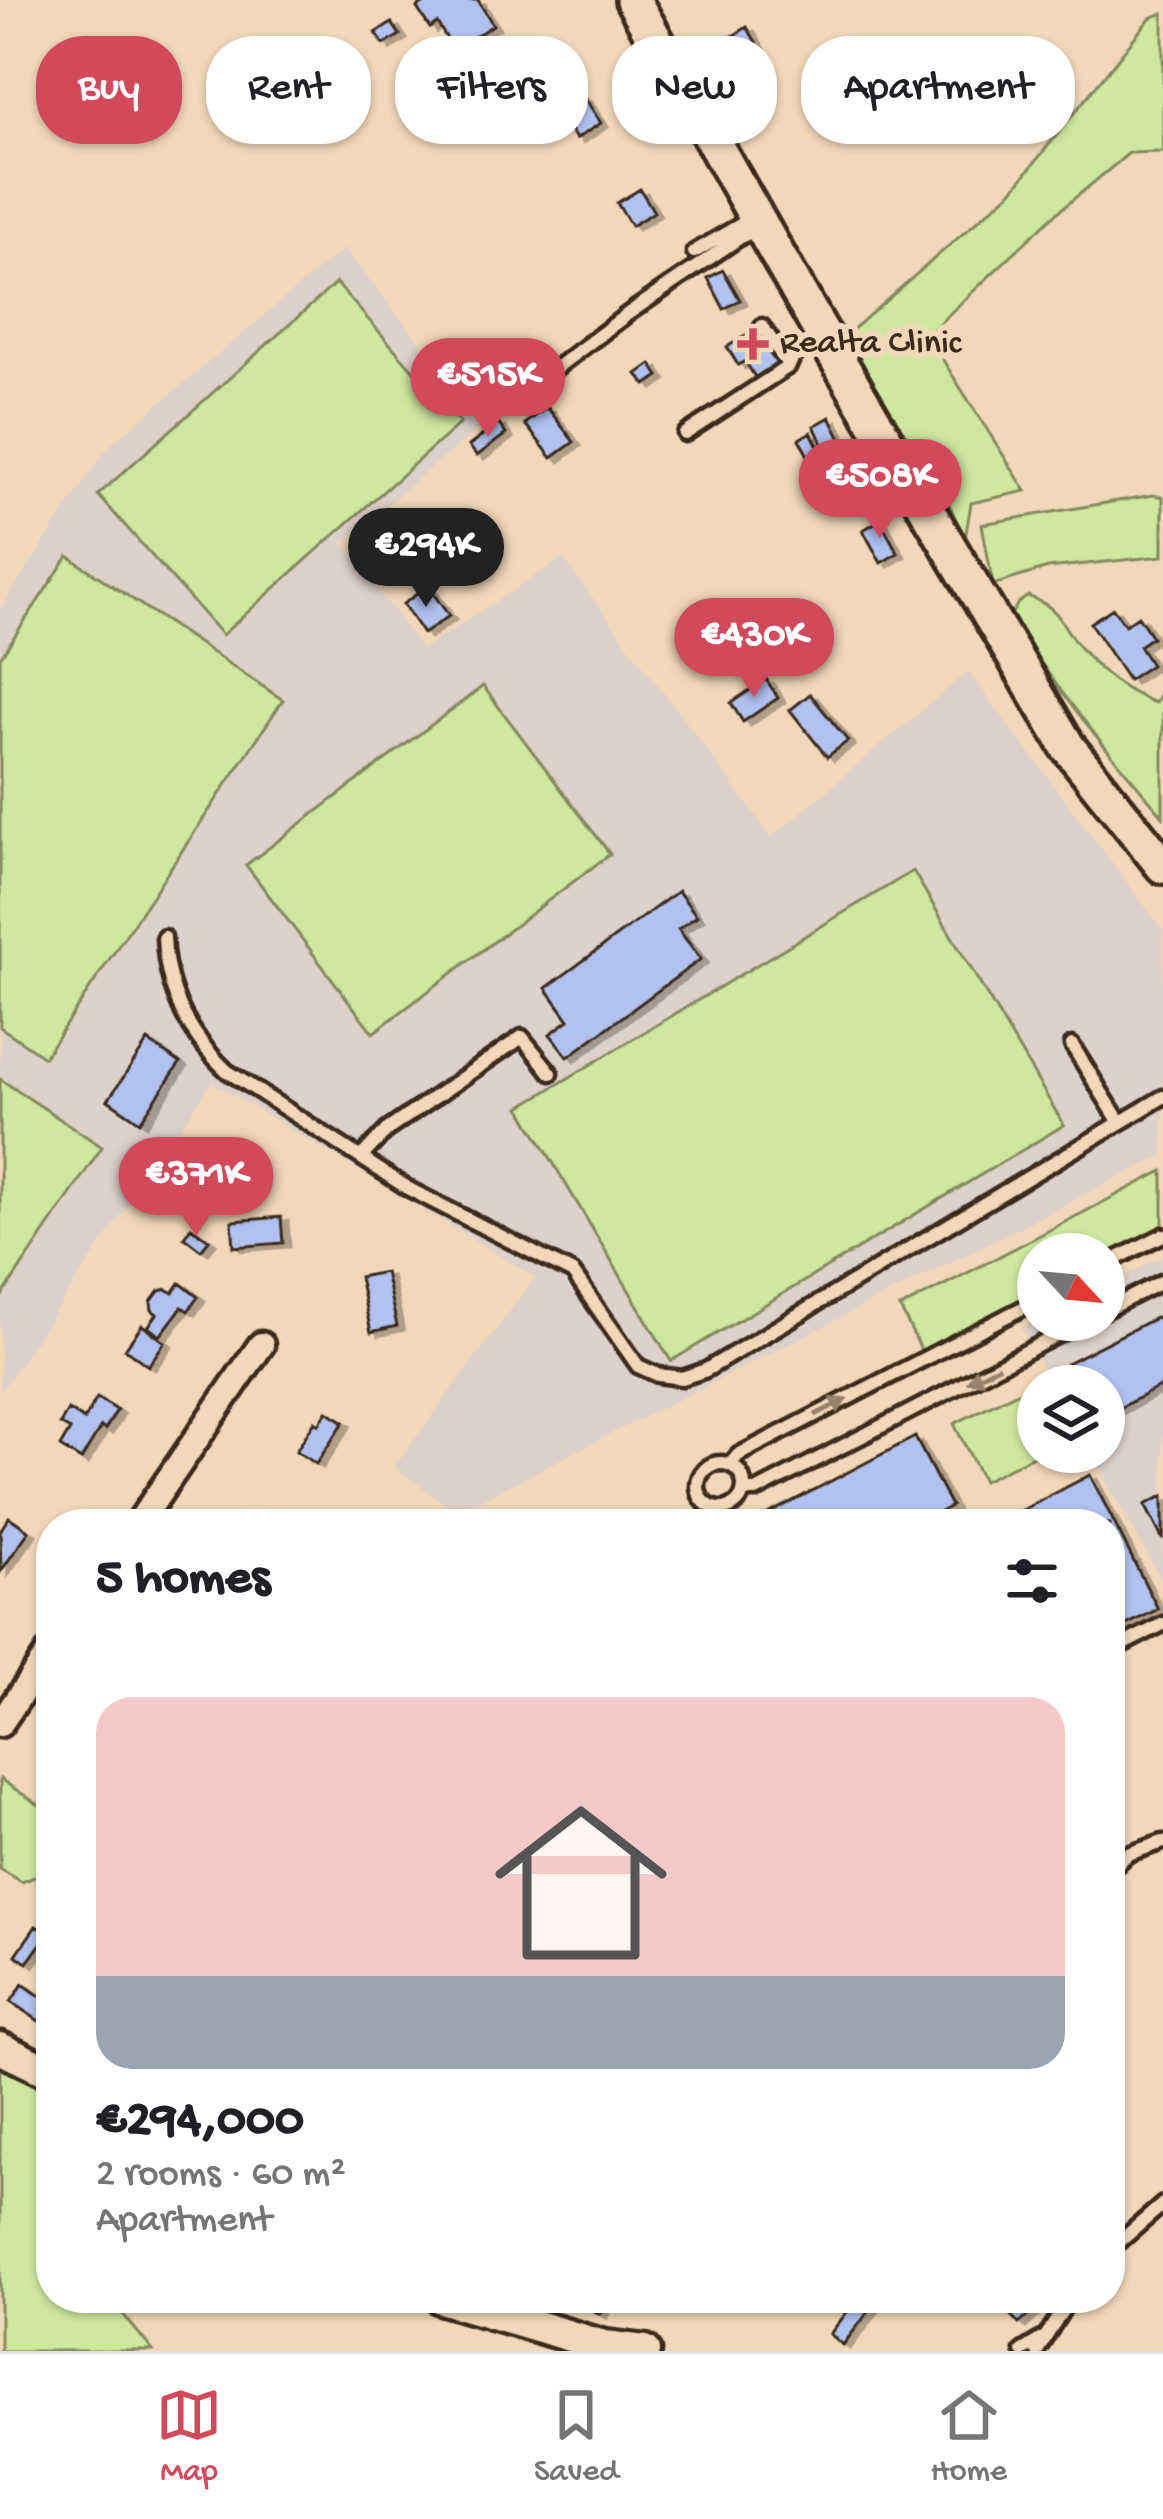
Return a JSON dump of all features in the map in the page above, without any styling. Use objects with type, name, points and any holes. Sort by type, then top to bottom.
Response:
[{"type":"main road","points":[[633,0],[823,334],[1068,747],[1163,866]]},
{"type":"street","points":[[148,1509],[261,1346]]},
{"type":"street","points":[[0,1724],[36,1672]]},
{"type":"street","points":[[0,2048],[36,2066]]},
{"type":"street","points":[[492,2313],[604,2346],[645,2351]]},
{"type":"lane","points":[[694,252],[758,222]]},
{"type":"lane","points":[[507,405],[758,222]]},
{"type":"lane","points":[[762,326],[789,366]]},
{"type":"lane","points":[[685,434],[789,366],[823,334]]},
{"type":"lane","points":[[164,937],[169,982],[208,1053],[253,1088],[409,1189],[573,1273],[638,1366],[682,1378],[706,1370],[1163,1096]]},
{"type":"lane","points":[[362,1156],[387,1130],[522,1037],[550,1073]]},
{"type":"lane","points":[[1072,1045],[1119,1121]]},
{"type":"lane","points":[[1125,1254],[1163,1235]]},
{"type":"lane","points":[[1125,1300],[1163,1281]]},
{"type":"lane","points":[[728,1438],[734,1460],[742,1476],[743,1491],[730,1508],[699,1506],[698,1480],[714,1464],[734,1460],[1017,1311]]},
{"type":"lane","points":[[743,1491],[756,1491],[1047,1341]]},
{"type":"lane","points":[[681,1475],[698,1480]]},
{"type":"lane","points":[[1125,1644],[1163,1624]]},
{"type":"lane","points":[[1125,1857],[1163,1842]]},
{"type":"lane","points":[[1125,2237],[1163,2204]]},
{"type":"lane","points":[[1036,2351],[1061,2313]]},
{"type":"lane","points":[[1022,2351],[1045,2338]]},
{"type":"shaded area","points":[[344,248],[485,423],[342,542],[422,649],[563,558],[772,837],[968,671],[1163,930],[1163,1155],[462,1509],[452,1509],[394,1467],[535,1277],[212,1082],[0,1393],[0,609],[107,448]]},
{"type":"shaded area","points":[[1163,1256],[1163,1583],[1102,1473],[1125,1473],[1125,1365],[1041,1365],[1028,1341],[1125,1341],[1125,1275]]},
{"type":"green space","points":[[1163,13],[1163,152],[1129,153],[1053,216],[927,335],[1026,491],[971,503],[965,539],[936,476],[891,426],[843,338],[1012,191],[1049,144],[1075,144],[1075,112],[1150,18]]},
{"type":"green space","points":[[336,283],[460,423],[222,635],[98,495]]},
{"type":"green space","points":[[1163,497],[1163,556],[1048,568],[993,585],[982,524]]},
{"type":"green space","points":[[68,556],[283,700],[44,1057],[0,1027],[0,658]]},
{"type":"green space","points":[[1028,596],[1055,612],[1088,657],[1123,687],[1155,703],[1163,687],[1163,816],[1102,744],[1010,616]]},
{"type":"green space","points":[[483,686],[610,854],[373,1033],[246,865]]},
{"type":"green space","points":[[913,871],[1064,1125],[671,1361],[520,1107]]},
{"type":"green space","points":[[0,1079],[102,1147],[0,1299]]},
{"type":"green space","points":[[1163,1171],[1163,1226],[1125,1246],[1125,1233],[1044,1233]]},
{"type":"green space","points":[[1017,1247],[1017,1302],[922,1352],[900,1308]]},
{"type":"green space","points":[[1017,1392],[1017,1464],[983,1481],[954,1424]]},
{"type":"green space","points":[[0,1779],[36,1803],[36,1876],[22,1882],[0,1869]]},
{"type":"green space","points":[[0,2048],[36,2066],[36,2313],[122,2313],[153,2351],[0,2351]]},
{"type":"building","points":[[429,0],[478,0],[493,25],[476,36],[445,36],[437,23],[430,28],[417,8]]},
{"type":"building","points":[[392,23],[400,35],[384,45],[376,33]]},
{"type":"building","points":[[588,103],[601,123],[588,131]]},
{"type":"building","points":[[640,189],[654,212],[631,226],[617,203]]},
{"type":"building","points":[[723,270],[740,300],[724,309],[708,278]]},
{"type":"building","points":[[756,329],[780,368],[758,382],[745,361],[738,365],[727,347]]},
{"type":"building","points":[[651,364],[659,376],[646,385],[637,374]]},
{"type":"building","points":[[547,407],[574,442],[552,458],[525,424]]},
{"type":"building","points":[[830,417],[847,451],[830,459],[814,426]]},
{"type":"building","points":[[498,423],[506,434],[477,456],[469,446]]},
{"type":"building","points":[[811,432],[824,458],[812,463],[799,439]]},
{"type":"building","points":[[880,520],[898,553],[881,563],[863,530]]},
{"type":"building","points":[[428,586],[449,616],[423,634],[403,604]]},
{"type":"building","points":[[1113,608],[1125,625],[1138,616],[1152,637],[1139,646],[1151,665],[1128,680],[1090,623]]},
{"type":"building","points":[[766,679],[778,698],[743,722],[731,703]]},
{"type":"building","points":[[810,694],[848,741],[827,757],[790,710]]},
{"type":"building","points":[[678,891],[697,916],[678,929],[701,959],[568,1057],[550,1034],[569,1020],[546,988]]},
{"type":"building","points":[[148,1041],[180,1063],[140,1122],[108,1100]]},
{"type":"building","points":[[281,1217],[283,1243],[234,1247],[232,1221]]},
{"type":"building","points":[[191,1227],[209,1240],[201,1250],[184,1237]]},
{"type":"building","points":[[385,1272],[397,1326],[371,1332],[359,1277]]},
{"type":"building","points":[[180,1283],[198,1297],[188,1311],[182,1307],[160,1336],[148,1327],[157,1314],[151,1302],[159,1291],[173,1293]]},
{"type":"building","points":[[1163,1314],[1163,1385],[1125,1405],[1125,1365],[1067,1363],[1110,1341],[1125,1341],[1125,1333]]},
{"type":"building","points":[[142,1325],[165,1342],[148,1366],[125,1349]]},
{"type":"building","points":[[97,1398],[117,1410],[81,1460],[60,1447],[70,1430],[60,1424],[68,1410],[84,1420]]},
{"type":"building","points":[[327,1411],[344,1422],[316,1464],[296,1451]]},
{"type":"building","points":[[915,1437],[951,1506],[946,1509],[778,1509]]},
{"type":"building","points":[[1090,1475],[1107,1509],[1024,1509]]},
{"type":"building","points":[[1163,1496],[1163,1540],[1145,1505]]},
{"type":"building","points":[[9,1517],[29,1531],[1,1571],[0,1531]]},
{"type":"building","points":[[1125,1544],[1158,1609],[1125,1626]]},
{"type":"building","points":[[36,1926],[36,1951],[27,1963],[16,1955]]},
{"type":"building","points":[[23,1984],[36,1993],[36,2019],[11,2002]]},
{"type":"building","points":[[846,2313],[868,2313],[843,2345],[830,2334]]},
{"type":"building","points":[[1009,2313],[1031,2313],[1019,2324]]},
{"type":"place","name":"Realta Clinic","points":[[753,344]]}]
